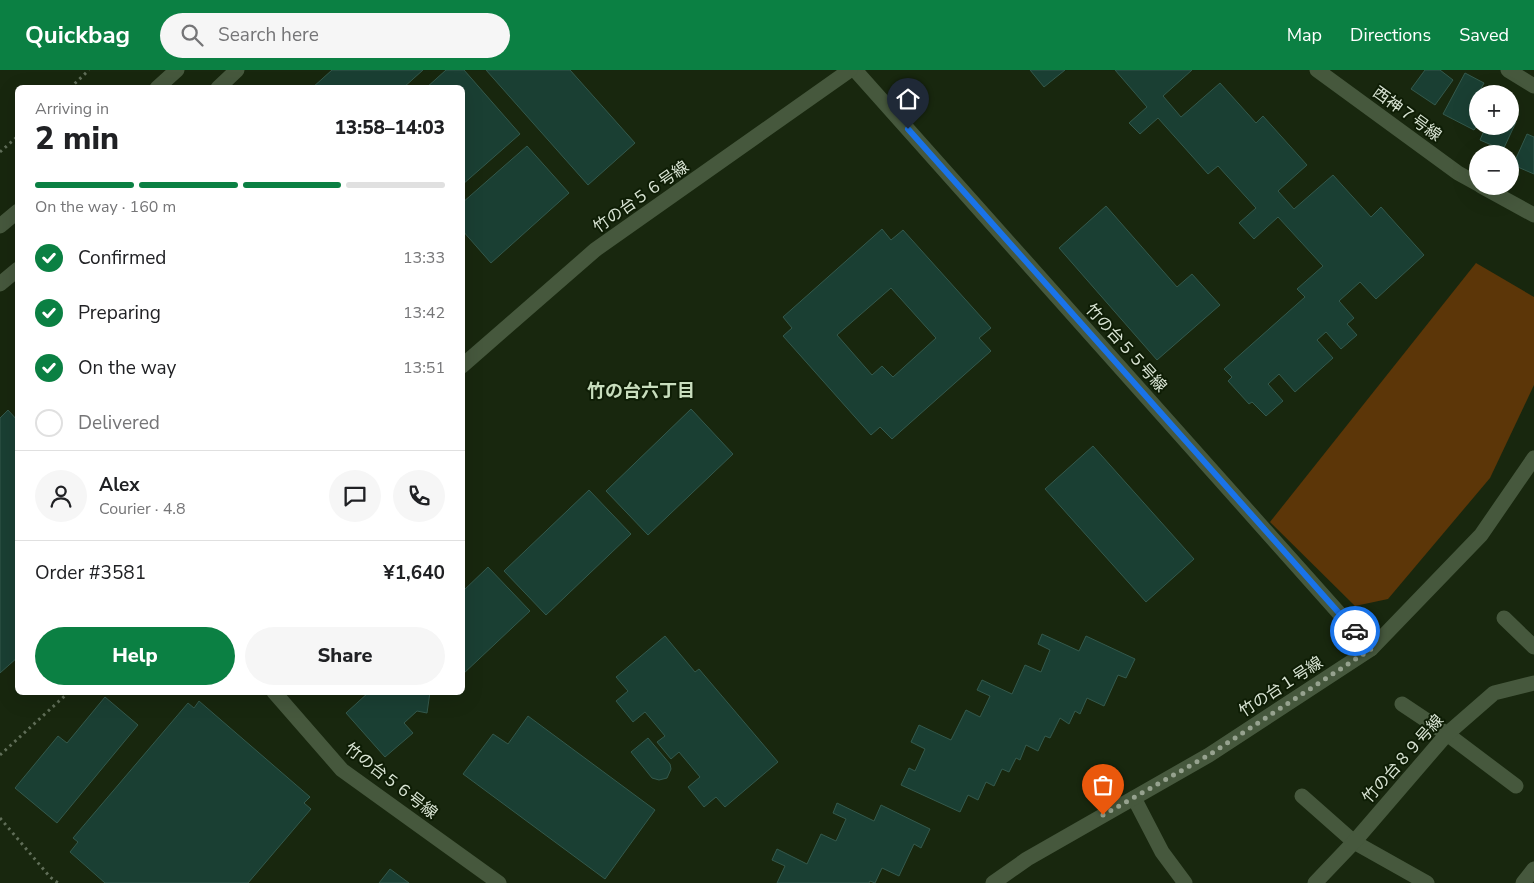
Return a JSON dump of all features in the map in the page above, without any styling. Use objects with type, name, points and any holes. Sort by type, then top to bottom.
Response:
[{"type":"street","points":[[160,85],[177,70]]},
{"type":"street","name":"竹の台５６号線","points":[[465,363],[596,250],[850,70]]},
{"type":"street","name":"竹の台５５号線","points":[[855,70],[1371,649]]},
{"type":"street","name":"西神７号線","points":[[1317,70],[1469,179]]},
{"type":"street","points":[[1508,70],[1534,86]]},
{"type":"street","points":[[221,85],[234,71]]},
{"type":"street","points":[[1497,195],[1534,215]]},
{"type":"street","points":[[0,226],[15,213]]},
{"type":"street","points":[[0,284],[15,272]]},
{"type":"street","name":"竹の台１号線","points":[[993,883],[1027,859],[1209,755],[1371,649],[1481,535],[1534,458]]},
{"type":"street","points":[[1504,618],[1534,647]]},
{"type":"street","name":"竹の台８９号線","points":[[1315,883],[1354,842],[1447,734],[1494,693],[1534,683]]},
{"type":"street","name":"竹の台５６号線","points":[[277,695],[342,770],[499,883]]},
{"type":"street","points":[[1402,704],[1447,734],[1516,786]]},
{"type":"street","points":[[1302,796],[1354,842],[1426,883]]},
{"type":"street","points":[[1134,798],[1162,852],[1185,883]]},
{"type":"street","points":[[1523,883],[1534,869]]},
{"type":"path","points":[[73,85],[89,70]]},
{"type":"path","points":[[0,152],[15,139]]},
{"type":"path","points":[[0,754],[66,695]]},
{"type":"path","points":[[0,818],[50,877],[58,883]]},
{"type":"shaded area","points":[[1476,263],[1534,297],[1534,385],[1490,478],[1388,599],[1355,606],[1270,522]]},
{"type":"building","points":[[332,70],[423,70],[406,85],[315,85]]},
{"type":"building","points":[[446,70],[464,70],[520,134],[465,182],[465,85],[429,85]]},
{"type":"building","points":[[486,70],[570,70],[635,143],[588,185]]},
{"type":"building","points":[[1030,70],[1065,70],[1044,87]]},
{"type":"building","points":[[1115,70],[1192,70],[1163,96],[1181,117],[1220,83],[1256,123],[1263,116],[1307,165],[1278,191],[1294,209],[1333,175],[1371,217],[1381,207],[1424,255],[1376,299],[1360,282],[1339,301],[1354,318],[1347,324],[1357,335],[1341,349],[1326,332],[1317,340],[1333,358],[1295,392],[1279,374],[1268,384],[1283,401],[1266,416],[1252,402],[1249,404],[1228,381],[1232,377],[1224,369],[1305,297],[1297,289],[1323,266],[1278,217],[1254,239],[1239,223],[1256,208],[1218,166],[1208,174],[1158,118],[1140,134],[1129,123],[1147,107]]},
{"type":"building","points":[[1425,70],[1440,70],[1453,80],[1435,105],[1411,89]]},
{"type":"building","points":[[1465,73],[1484,83],[1483,85],[1469,85],[1469,127],[1443,114]]},
{"type":"building","points":[[1527,134],[1534,137],[1534,174],[1519,168],[1519,152]]},
{"type":"building","points":[[1482,135],[1510,135],[1505,145],[1492,145],[1480,140]]},
{"type":"building","points":[[527,146],[569,193],[491,263],[465,233],[465,200]]},
{"type":"building","points":[[1106,206],[1177,287],[1192,274],[1220,305],[1157,360],[1059,248]]},
{"type":"building","points":[[882,229],[891,240],[903,230],[991,328],[979,338],[991,351],[892,439],[880,427],[871,435],[783,336],[792,328],[783,317]],"holes":[[[891,288],[936,338],[893,377],[882,366],[872,375],[837,335]]]},
{"type":"building","points":[[691,409],[733,454],[648,535],[606,491]]},
{"type":"building","points":[[8,410],[15,418],[15,660],[0,673],[0,418]]},
{"type":"building","points":[[1093,446],[1194,559],[1146,602],[1045,489]]},
{"type":"building","points":[[589,490],[631,534],[546,615],[504,571]]},
{"type":"building","points":[[488,567],[530,611],[465,672],[465,589]]},
{"type":"building","points":[[1042,634],[1079,651],[1086,636],[1135,659],[1126,678],[1118,675],[1104,706],[1087,698],[1080,714],[1075,711],[1069,724],[1060,718],[1050,738],[1045,736],[1038,751],[1026,745],[1020,760],[1016,758],[1009,772],[1002,769],[994,786],[986,782],[978,800],[968,795],[960,812],[901,785],[909,768],[915,771],[925,749],[911,742],[919,725],[951,740],[966,710],[980,717],[990,696],[977,690],[982,680],[1012,694],[1025,665],[1041,672],[1050,650],[1038,644]]},
{"type":"building","points":[[665,636],[695,672],[699,669],[778,762],[725,807],[716,797],[704,807],[688,787],[700,777],[679,752],[671,759],[657,742],[665,736],[645,712],[633,722],[616,701],[628,691],[616,677]]},
{"type":"building","points":[[366,695],[430,695],[427,713],[417,711],[404,723],[413,733],[385,757],[346,713]]},
{"type":"building","points":[[105,697],[138,725],[57,823],[15,788],[58,736],[67,743]]},
{"type":"building","points":[[199,701],[310,797],[304,803],[311,809],[248,883],[105,883],[70,852],[78,842],[73,838],[188,703],[194,708]]},
{"type":"building","points":[[528,716],[655,810],[605,879],[463,774],[493,734],[508,744]]},
{"type":"building","points":[[648,738],[670,764],[671,769],[667,778],[659,780],[652,778],[631,752]]},
{"type":"building","points":[[837,803],[874,821],[881,805],[930,829],[921,848],[914,844],[899,876],[882,868],[875,883],[870,881],[869,883],[777,883],[785,866],[772,860],[777,849],[807,864],[821,834],[836,841],[846,819],[833,813]]},
{"type":"building","points":[[390,869],[409,883],[379,883]]},
{"type":"way so far","points":[[1103,815],[1209,755],[1371,649],[1355,631]]},
{"type":"district","name":"竹の台六丁目","points":[[641,391]]},
{"type":"route","points":[[908,129],[1355,631]]}]
